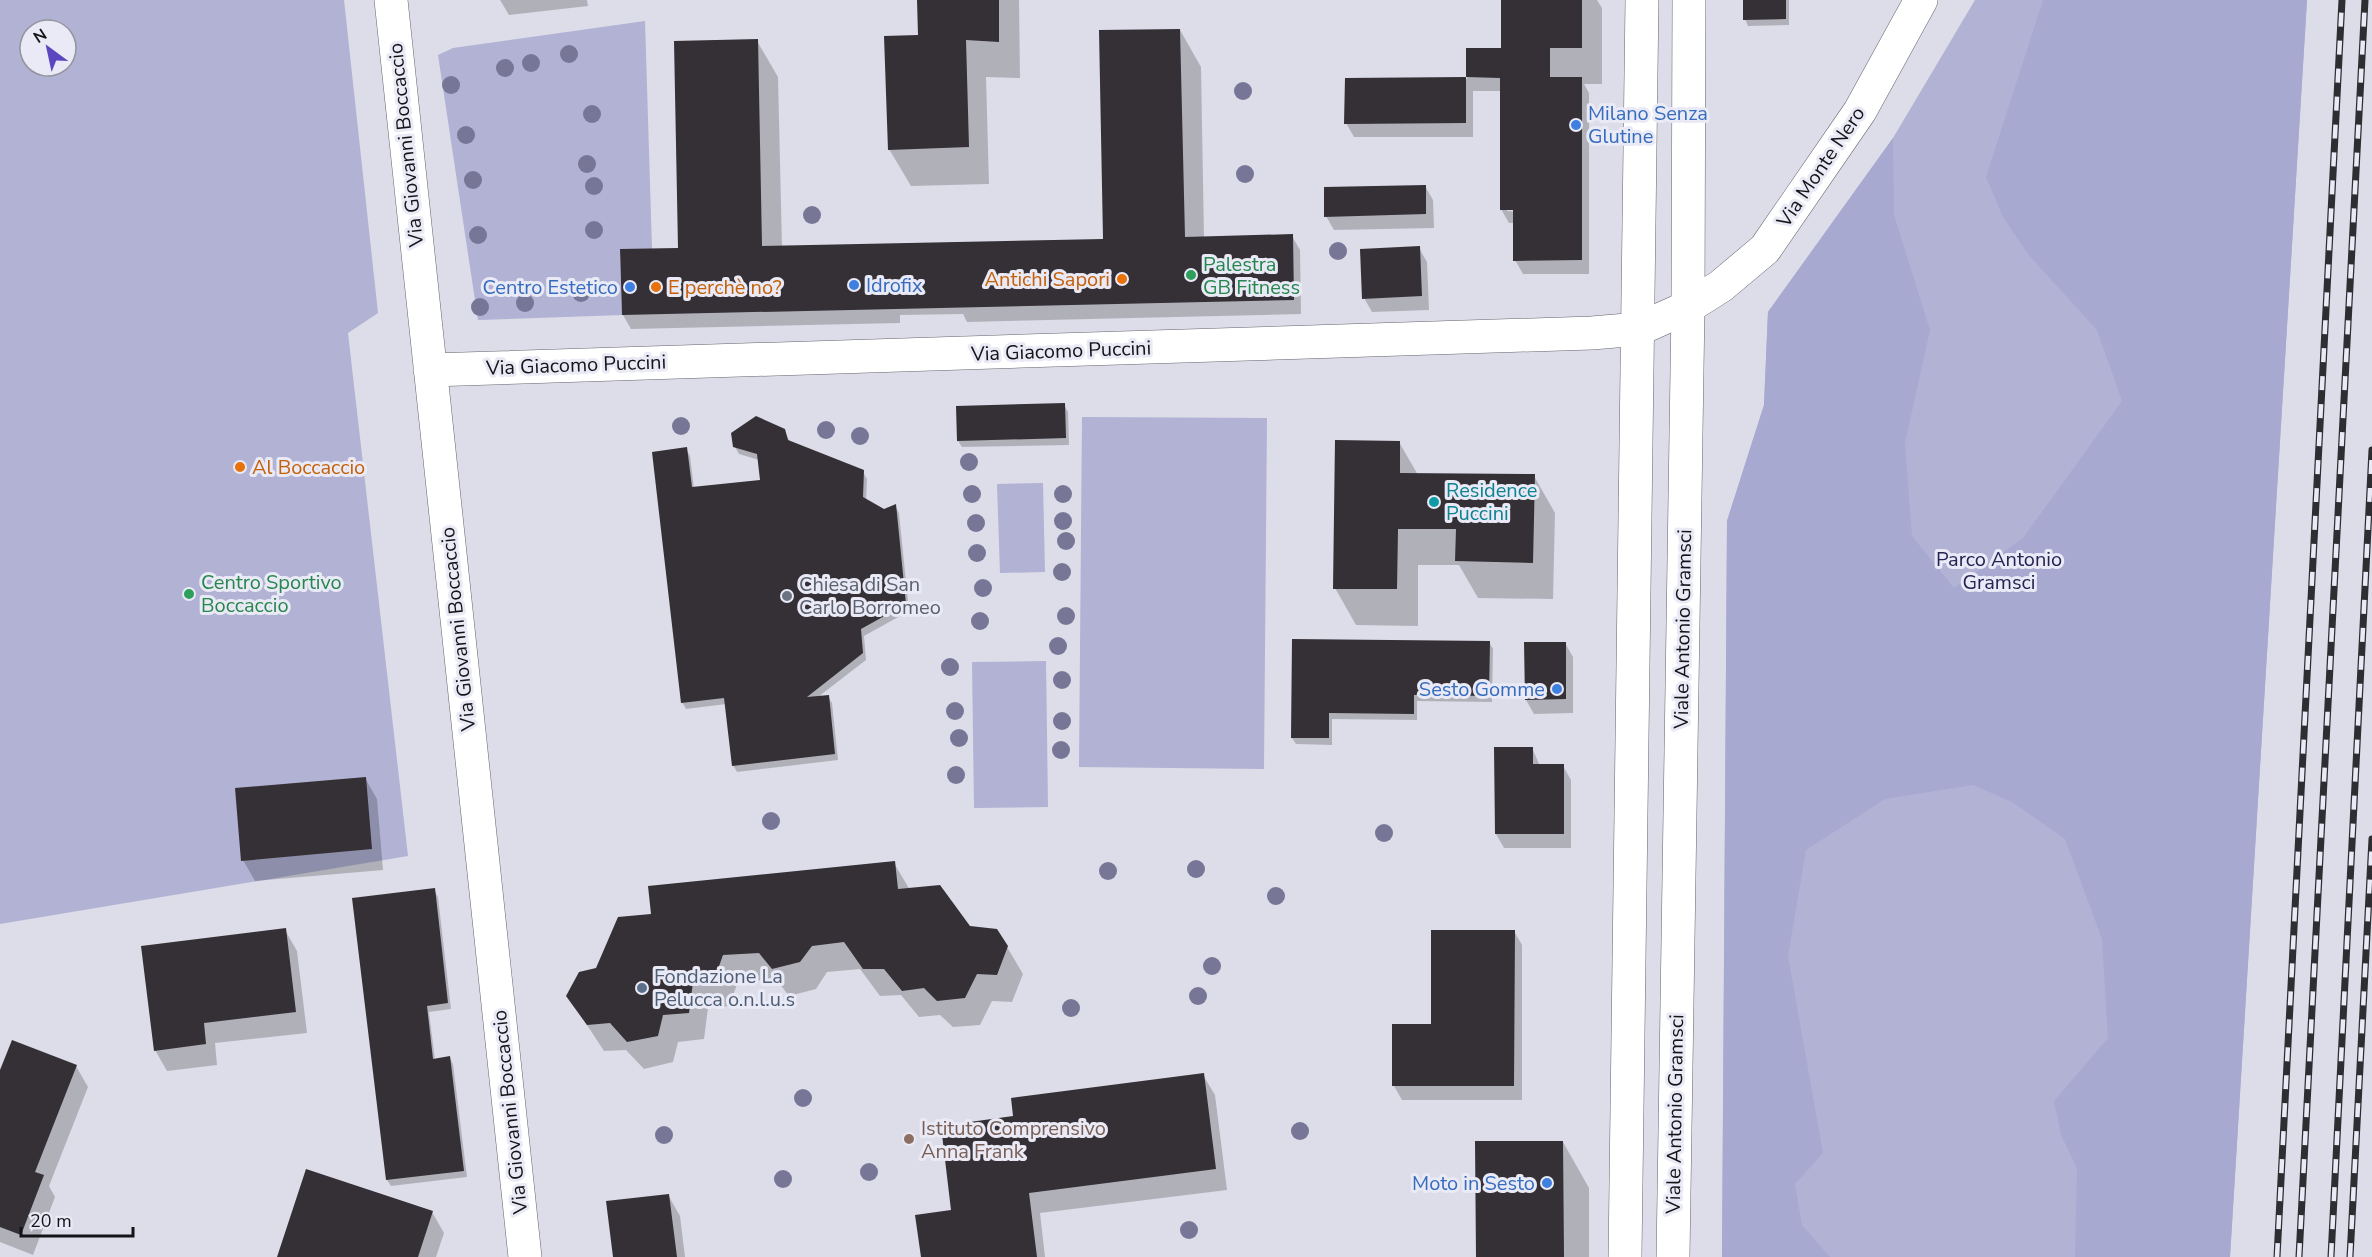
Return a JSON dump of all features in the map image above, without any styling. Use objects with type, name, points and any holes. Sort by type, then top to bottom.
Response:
[{"type":"street","name":"Via Giovanni Boccaccio","points":[[391,0],[525,1257]]},
{"type":"street","points":[[1625,1257],[1642,0]]},
{"type":"street","name":"Viale Antonio Gramsci","points":[[1673,1257],[1688,307],[1689,0]]},
{"type":"street","name":"Via Monte Nero","points":[[1688,307],[1721,286],[1765,249],[1860,111],[1921,0]]},
{"type":"street","name":"Via Giacomo Puccini","points":[[430,370],[1580,334],[1639,329],[1688,307]]},
{"type":"green space","name":"Centro Sportivo Boccaccio","points":[[0,0],[344,0],[378,313],[348,333],[408,856],[0,924]]},
{"type":"green space","name":"Parco Antonio Gramsci","points":[[1975,0],[2307,0],[2230,1257],[1722,1257],[1727,521],[1764,405],[1768,312],[1893,138]]},
{"type":"green space","name":"Parco Antonio Gramsci","points":[[2043,0],[2307,0],[2230,1257],[2075,1257],[2077,1168],[2061,1135],[2054,1101],[2108,1038],[2102,939],[2065,839],[2012,802],[1973,785],[1885,799],[1806,850],[1788,956],[1823,1153],[1795,1184],[1802,1225],[1830,1257],[1722,1257],[1727,521],[1764,405],[1768,312],[1893,138],[1894,215],[1930,330],[1905,443],[1912,536],[1954,588],[2023,538],[2122,401],[2097,330],[2028,254],[2003,217],[1986,177]]},
{"type":"green space","points":[[645,21],[652,249],[620,250],[622,315],[478,320],[438,55],[453,48]]},
{"type":"green space","points":[[1082,417],[1267,418],[1264,769],[1079,767]]},
{"type":"green space","points":[[1043,483],[1045,572],[1000,573],[997,484]]},
{"type":"green space","points":[[1046,661],[1048,807],[974,808],[972,662]]},
{"type":"building","points":[[917,0],[999,0],[999,42],[966,40],[969,147],[888,150],[884,36],[918,35]]},
{"type":"building","points":[[1501,0],[1582,0],[1582,48],[1550,48],[1550,77],[1582,77],[1582,260],[1513,261],[1513,210],[1500,210],[1500,78],[1466,77],[1466,48],[1501,48]]},
{"type":"building","points":[[1743,0],[1786,0],[1786,19],[1743,20]]},
{"type":"building","points":[[1180,29],[1185,237],[1293,234],[1294,300],[622,315],[620,249],[678,248],[674,41],[758,39],[762,246],[1103,239],[1099,30]]},
{"type":"building","points":[[1466,77],[1466,123],[1344,124],[1345,78]]},
{"type":"building","points":[[1426,185],[1426,214],[1324,217],[1324,187]]},
{"type":"building","points":[[1420,246],[1422,296],[1362,299],[1360,249]]},
{"type":"building","points":[[1065,403],[1066,438],[957,441],[956,406]]},
{"type":"building","name":"Chiesa di San Carlo Borromeo","points":[[756,416],[785,429],[788,440],[864,470],[863,497],[884,509],[896,504],[906,604],[861,629],[863,653],[807,697],[829,695],[835,754],[732,766],[724,698],[681,703],[652,452],[687,447],[692,487],[760,480],[757,454],[733,447],[731,433]]},
{"type":"building","name":"Residence Puccini","points":[[1335,440],[1400,441],[1400,473],[1535,474],[1533,563],[1455,561],[1456,529],[1398,529],[1397,589],[1333,589]]},
{"type":"building","points":[[1292,639],[1490,641],[1489,696],[1414,695],[1414,714],[1329,713],[1329,738],[1291,738]]},
{"type":"building","points":[[1524,642],[1566,642],[1566,699],[1525,700]]},
{"type":"building","points":[[1494,747],[1533,747],[1533,764],[1564,764],[1564,834],[1495,834]]},
{"type":"building","points":[[366,777],[372,849],[241,861],[235,788]]},
{"type":"building","points":[[895,861],[898,889],[940,885],[970,926],[997,929],[1008,946],[997,975],[977,974],[965,998],[937,1001],[924,988],[902,991],[884,969],[863,969],[844,942],[812,946],[800,962],[772,969],[759,953],[723,955],[714,980],[693,982],[689,1013],[663,1015],[658,1036],[627,1042],[610,1023],[587,1025],[566,996],[579,972],[596,968],[618,917],[651,914],[648,886]]},
{"type":"building","points":[[435,888],[448,1003],[427,1006],[433,1059],[450,1056],[464,1171],[386,1180],[352,898]]},
{"type":"building","points":[[286,928],[296,1012],[204,1023],[206,1044],[154,1051],[141,946]]},
{"type":"building","points":[[1431,930],[1515,930],[1514,1086],[1392,1086],[1392,1024],[1431,1024]]},
{"type":"building","points":[[12,1040],[77,1065],[35,1172],[44,1175],[21,1235],[0,1227],[0,1070]]},
{"type":"building","points":[[1204,1073],[1216,1169],[1029,1193],[1037,1257],[921,1257],[915,1215],[951,1210],[941,1126],[1013,1116],[1011,1098]]},
{"type":"building","points":[[1475,1141],[1563,1141],[1564,1257],[1476,1257]]},
{"type":"building","points":[[306,1169],[433,1211],[418,1257],[277,1257]]},
{"type":"building","points":[[669,1194],[677,1257],[613,1257],[606,1201]]},
{"type":"railway","points":[[2277,1257],[2342,0]]},
{"type":"railway","points":[[2299,1257],[2365,0]]},
{"type":"railway","points":[[2331,1257],[2372,450]]},
{"type":"railway","points":[[2350,1257],[2372,839]]},
{"type":"place","name":"Milano Senza Glutine","points":[[1576,125]]},
{"type":"place","name":"Palestra GB Fitness","points":[[1191,275]]},
{"type":"place","name":"Antichi Sapori","points":[[1122,279]]},
{"type":"place","name":"Idrofix","points":[[854,285]]},
{"type":"place","name":"Centro Estetico","points":[[630,287]]},
{"type":"place","name":"E perchè no?","points":[[656,287]]},
{"type":"place","name":"Al Boccaccio","points":[[240,467]]},
{"type":"place","name":"Residence Puccini","points":[[1434,502]]},
{"type":"place","name":"Centro Sportivo Boccaccio","points":[[189,594]]},
{"type":"place","name":"Chiesa di San Carlo Borromeo","points":[[787,596]]},
{"type":"place","name":"Sesto Gomme","points":[[1557,689]]},
{"type":"place","name":"Fondazione La Pelucca o.n.l.u.s","points":[[642,988]]},
{"type":"place","name":"Istituto Comprensivo Anna Frank","points":[[909,1139]]},
{"type":"place","name":"Moto in Sesto","points":[[1547,1183]]}]
